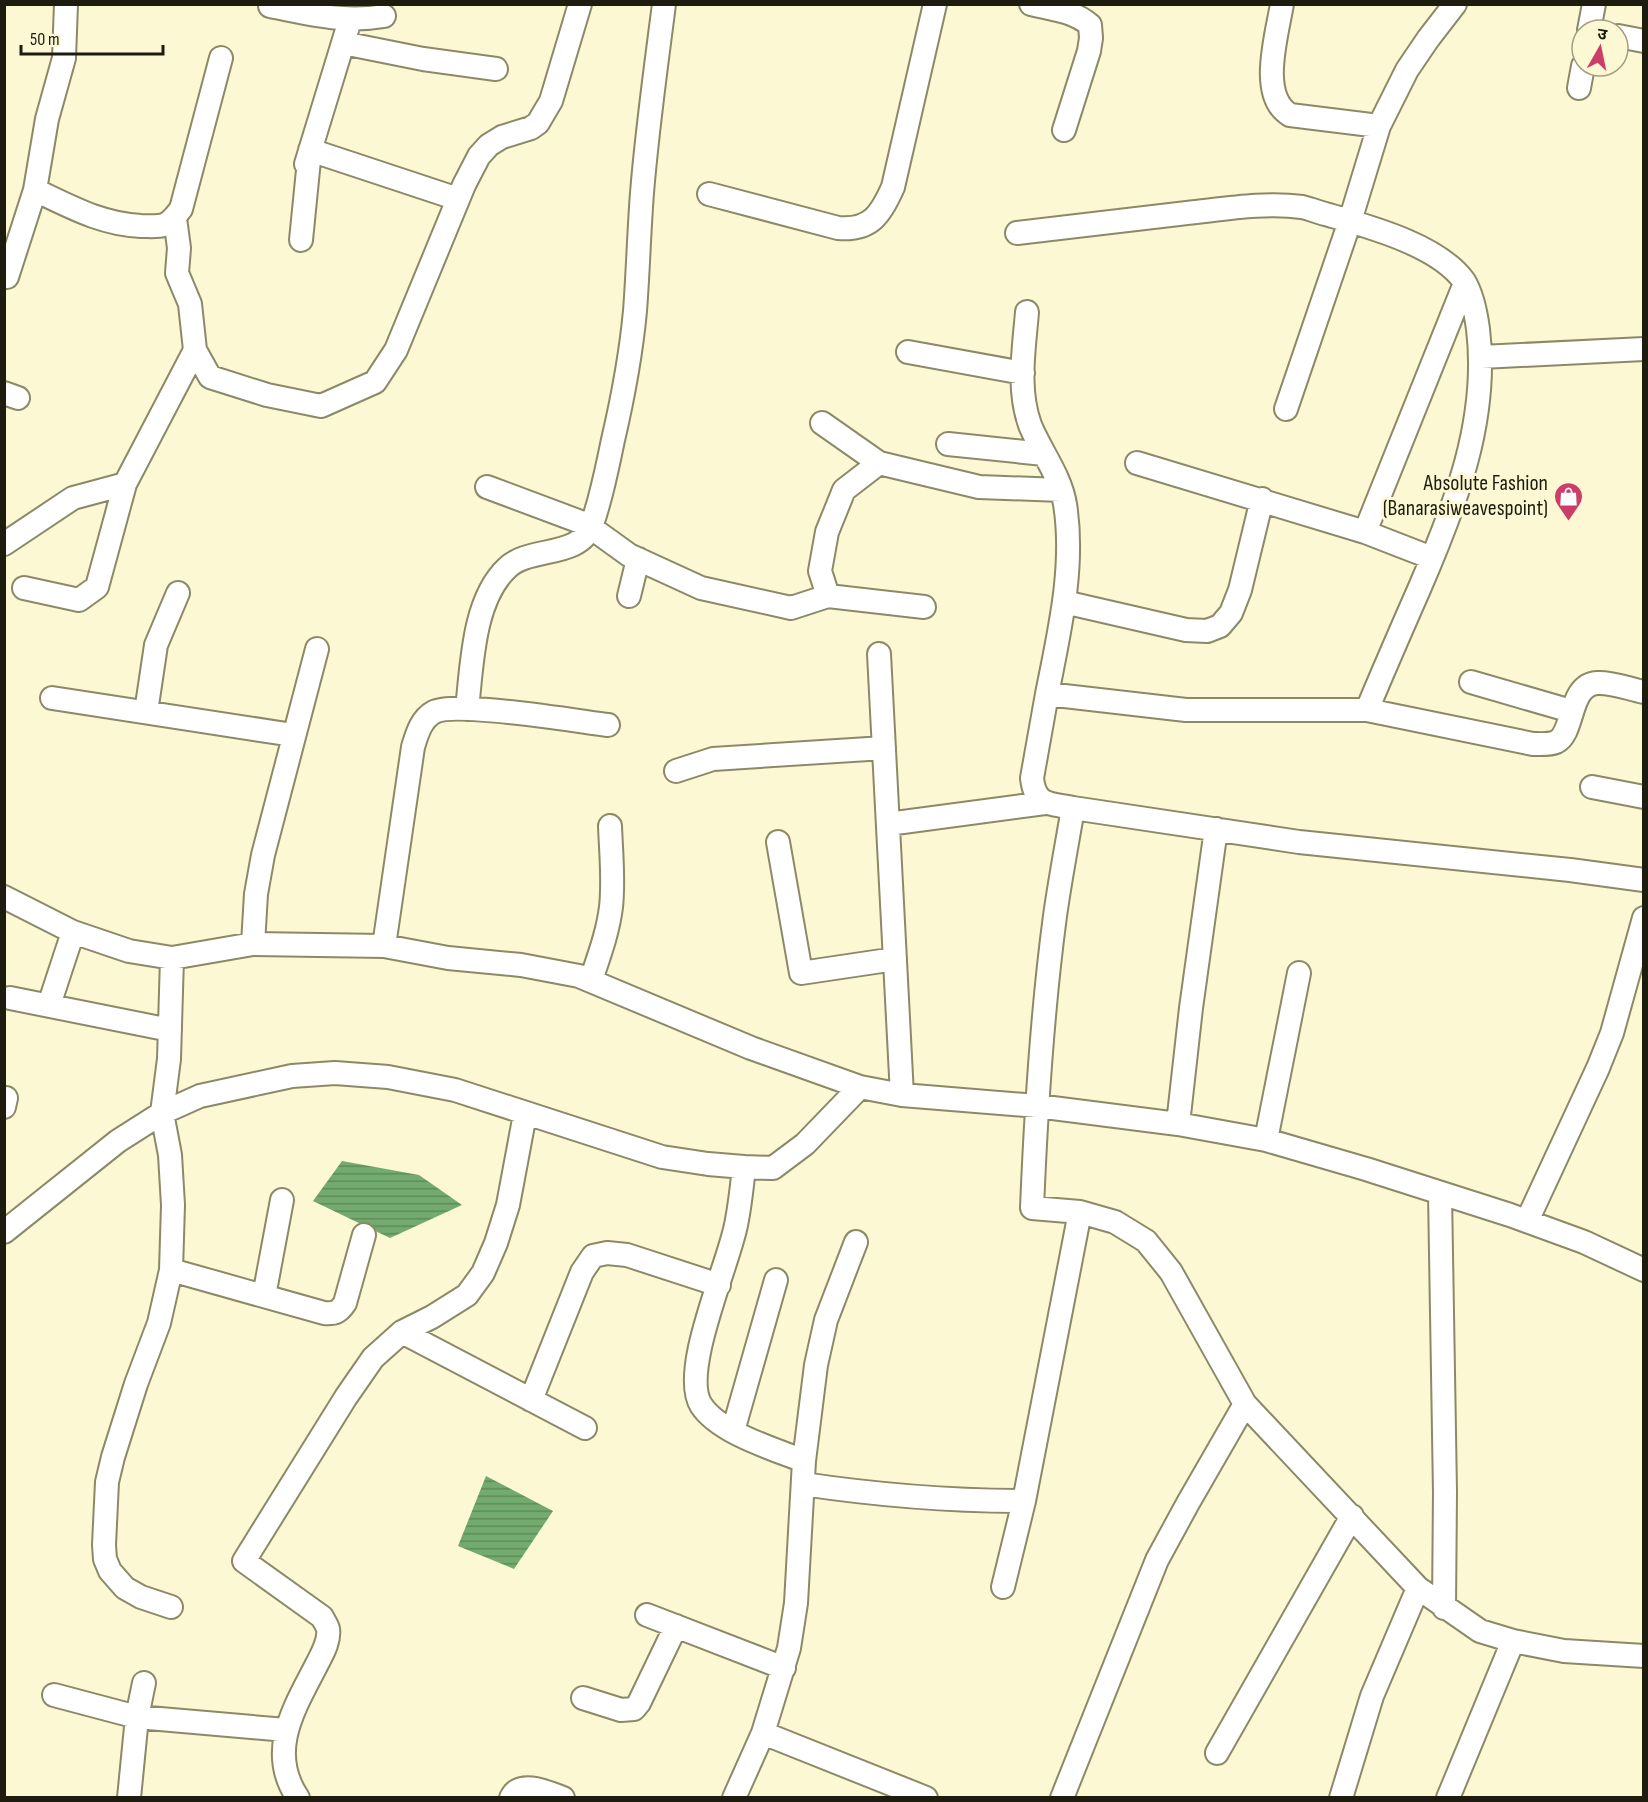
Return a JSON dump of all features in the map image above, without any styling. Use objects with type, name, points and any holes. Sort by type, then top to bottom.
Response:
[{"type":"street","points":[[7,277],[35,190],[47,119],[64,58],[66,4]]},
{"type":"street","points":[[175,218],[178,248],[177,273],[190,304],[195,350],[210,376],[267,395],[321,406],[375,382],[396,350],[458,199],[479,156],[489,145],[502,137],[531,128],[544,115],[551,101],[580,4]]},
{"type":"street","points":[[466,709],[477,631],[489,595],[496,582],[507,568],[518,560],[558,550],[575,543],[591,527],[601,495],[629,361],[635,311],[646,144],[664,4]]},
{"type":"street","points":[[710,194],[838,228],[853,229],[875,218],[886,203],[896,176],[935,4]]},
{"type":"street","points":[[1031,4],[1082,18],[1090,26],[1089,51],[1064,130]]},
{"type":"street","points":[[1282,4],[1272,67],[1273,95],[1283,111],[1290,115],[1379,126]]},
{"type":"street","points":[[1286,409],[1350,221],[1379,126],[1407,70],[1455,4]]},
{"type":"street","points":[[268,5],[350,20],[384,16]]},
{"type":"street","points":[[294,203],[350,20]]},
{"type":"street","points":[[343,43],[423,59],[496,69]]},
{"type":"street","points":[[35,190],[108,222],[153,227],[166,225],[181,209],[220,58]]},
{"type":"street","points":[[1579,88],[1581,78]]},
{"type":"street","points":[[310,150],[458,199]]},
{"type":"street","points":[[301,240],[310,150]]},
{"type":"street","points":[[1017,233],[1262,206],[1303,207],[1414,244],[1451,266],[1465,283],[1476,315],[1481,357],[1480,398],[1471,443],[1460,486],[1432,558],[1367,710]]},
{"type":"street","points":[[1365,532],[1465,283]]},
{"type":"street","points":[[1027,312],[1023,373],[1024,405],[1031,426],[1061,490],[1065,504],[1067,550],[1064,602],[1032,778],[1034,791],[1045,803]]},
{"type":"street","points":[[1481,357],[1644,349]]},
{"type":"street","points":[[24,588],[79,600],[97,587],[125,484],[195,350]]},
{"type":"street","points":[[908,352],[1023,373]]},
{"type":"street","points":[[822,423],[879,463],[980,486],[1061,490]]},
{"type":"street","points":[[948,444],[1044,454]]},
{"type":"street","points":[[828,596],[820,570],[827,532],[844,490],[879,463]]},
{"type":"street","points":[[1137,463],[1365,532],[1432,558]]},
{"type":"street","points":[[4,544],[73,498],[125,484]]},
{"type":"street","points":[[487,487],[586,524],[629,555],[701,588],[791,608],[828,596],[924,607]]},
{"type":"street","points":[[1064,602],[1186,630],[1207,631],[1220,626],[1231,613],[1240,590],[1262,499]]},
{"type":"street","points":[[629,596],[638,559]]},
{"type":"street","points":[[146,712],[156,645],[178,593]]},
{"type":"street","points":[[253,944],[256,894],[275,805],[317,649]]},
{"type":"street","points":[[879,654],[902,1095]]},
{"type":"street","points":[[1471,682],[1571,711]]},
{"type":"street","points":[[1047,694],[1186,710],[1367,710],[1464,728],[1533,744],[1546,744],[1558,742],[1565,733],[1571,711],[1585,688],[1594,683],[1606,683],[1644,692]]},
{"type":"street","points":[[52,698],[293,735]]},
{"type":"street","points":[[384,946],[413,747],[418,731],[426,718],[435,711],[466,709],[608,724]]},
{"type":"street","points":[[676,771],[714,759],[884,748]]},
{"type":"street","points":[[1592,787],[1644,797]]},
{"type":"street","points":[[888,824],[1045,803],[1299,842],[1570,870],[1644,880]]},
{"type":"street","points":[[1072,808],[1055,916],[1037,1106],[1032,1208],[1080,1212],[1115,1222],[1146,1241],[1172,1272],[1245,1404],[1418,1588],[1444,1608],[1480,1631],[1514,1641],[1564,1651],[1644,1656]]},
{"type":"street","points":[[591,980],[608,925],[611,906],[613,884],[610,826]]},
{"type":"street","points":[[1178,1124],[1191,1008],[1216,830]]},
{"type":"street","points":[[778,842],[801,973],[895,959]]},
{"type":"street","points":[[4,897],[73,932],[129,951],[172,958],[253,944],[384,946],[448,958],[520,965],[579,976],[751,1048],[860,1088],[902,1095],[1037,1106],[1178,1124],[1266,1140],[1527,1221],[1584,1242],[1644,1270]]},
{"type":"street","points":[[1527,1221],[1612,1033],[1644,918]]},
{"type":"street","points":[[49,1005],[73,932]]},
{"type":"street","points":[[171,1607],[141,1598],[125,1588],[110,1571],[105,1559],[104,1545],[107,1482],[113,1457],[133,1393],[159,1323],[171,1269],[173,1205],[170,1155],[162,1113],[169,1059],[172,958]]},
{"type":"street","points":[[1266,1140],[1299,973]]},
{"type":"street","points":[[10,998],[170,1030]]},
{"type":"street","points":[[4,1232],[118,1141],[162,1113],[200,1096],[292,1076],[335,1073],[388,1077],[455,1090],[662,1157],[708,1164],[773,1168],[805,1144],[860,1088]]},
{"type":"street","points":[[298,1797],[293,1791],[283,1764],[283,1739],[326,1646],[328,1631],[322,1617],[244,1561],[346,1397],[373,1358],[402,1332],[432,1317],[467,1295],[483,1273],[496,1243],[508,1205],[525,1114]]},
{"type":"street","points":[[744,1167],[736,1226],[702,1341],[695,1373],[696,1390],[701,1405],[714,1419],[733,1431],[804,1461]]},
{"type":"street","points":[[1440,1193],[1445,1492],[1444,1608]]},
{"type":"street","points":[[264,1296],[282,1200]]},
{"type":"street","points":[[1003,1587],[1024,1501],[1080,1212]]},
{"type":"street","points":[[171,1269],[334,1314],[340,1311],[345,1303],[364,1235]]},
{"type":"street","points":[[734,1797],[764,1733],[784,1668],[796,1603],[804,1461],[816,1365],[826,1320],[856,1242]]},
{"type":"street","points":[[531,1400],[582,1272],[593,1256],[607,1253],[627,1255],[719,1285]]},
{"type":"street","points":[[733,1431],[776,1280]]},
{"type":"street","points":[[402,1332],[585,1428]]},
{"type":"street","points":[[1062,1797],[1157,1560],[1245,1404]]},
{"type":"street","points":[[803,1484],[903,1496],[973,1501],[1024,1501]]},
{"type":"street","points":[[1217,1753],[1352,1516]]},
{"type":"street","points":[[1341,1797],[1372,1696],[1418,1588]]},
{"type":"street","points":[[647,1615],[784,1668]]},
{"type":"street","points":[[583,1698],[621,1710],[633,1709],[639,1703],[676,1626]]},
{"type":"street","points":[[1448,1797],[1514,1641]]},
{"type":"street","points":[[129,1797],[137,1717],[144,1683]]},
{"type":"street","points":[[54,1695],[137,1717],[286,1730]]},
{"type":"street","points":[[764,1733],[926,1797]]},
{"type":"street","points":[[511,1797],[513,1792],[519,1789],[563,1797]]},
{"type":"shaded area","points":[[342,1161],[419,1175],[462,1205],[390,1238],[313,1201]]},
{"type":"shaded area","points":[[486,1476],[553,1511],[514,1569],[458,1546]]},
{"type":"place","name":"Absolute Fashion (Banarasiweavespoint)","points":[[1569,522]]}]
